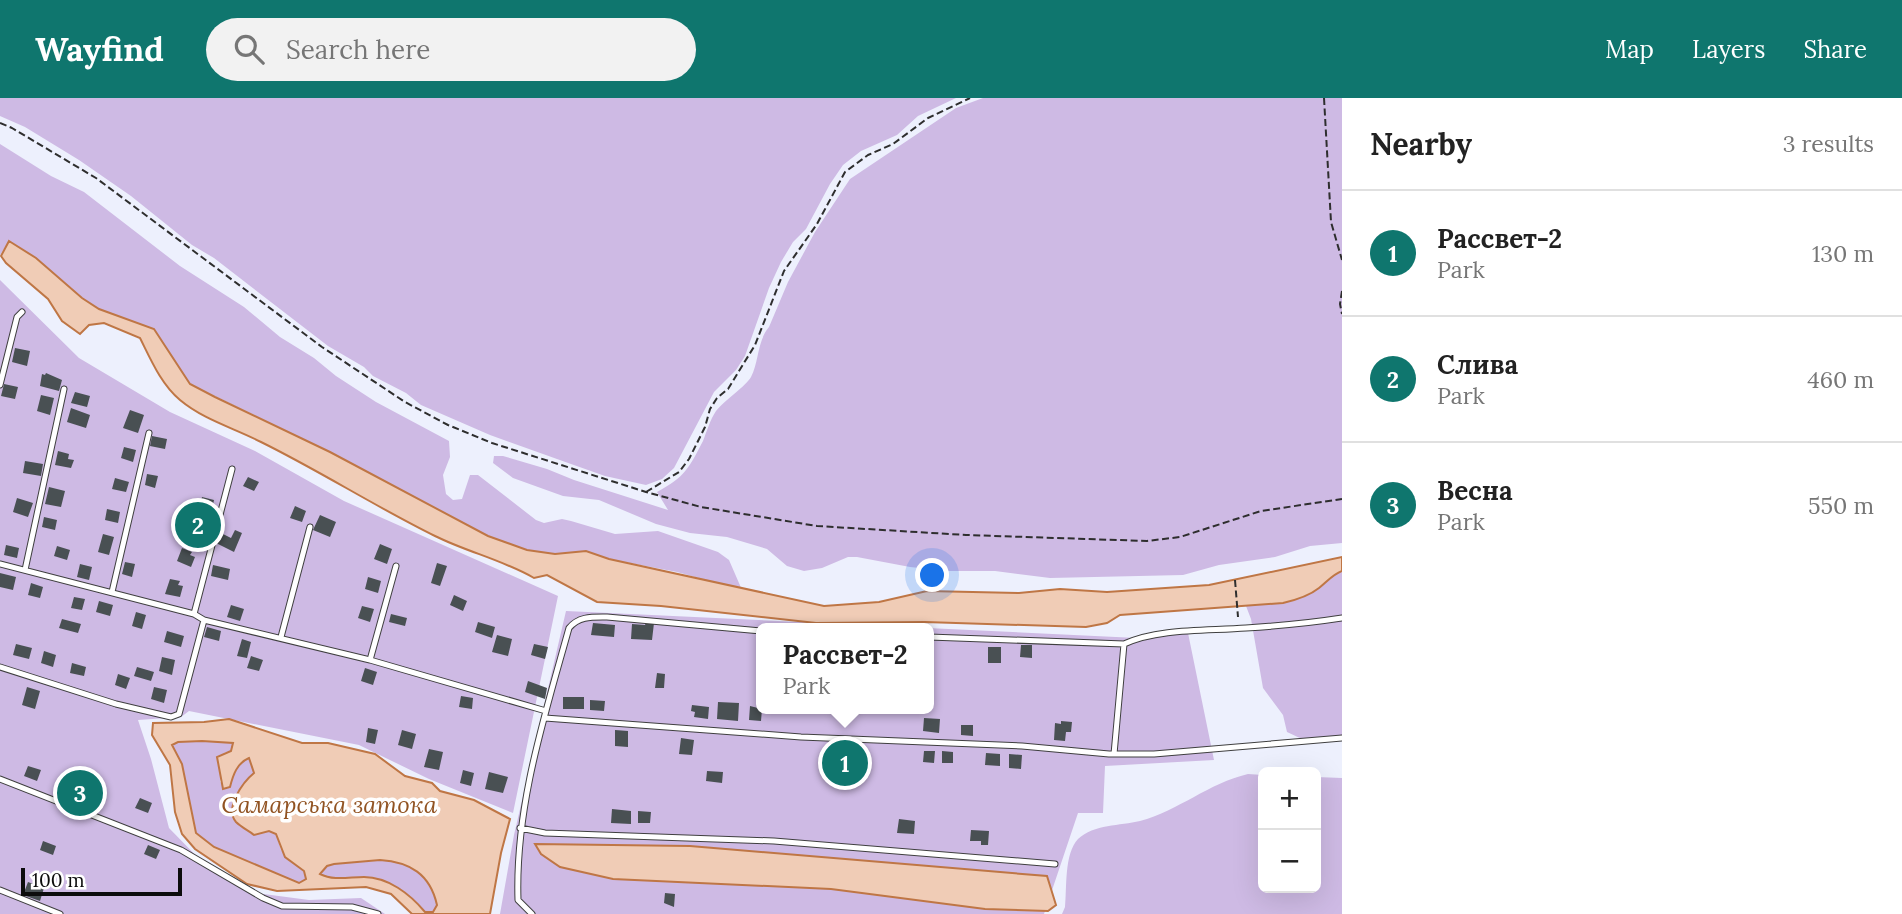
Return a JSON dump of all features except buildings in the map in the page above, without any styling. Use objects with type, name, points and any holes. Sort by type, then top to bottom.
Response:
[{"type":"lane","points":[[0,385],[17,317],[22,312]]},
{"type":"lane","points":[[25,570],[64,388]]},
{"type":"lane","points":[[112,592],[149,433]]},
{"type":"lane","points":[[194,614],[232,469]]},
{"type":"lane","points":[[281,637],[310,527]]},
{"type":"lane","points":[[0,564],[194,614],[205,620],[370,660],[546,714],[801,737],[1022,746],[1114,754],[1154,754],[1342,738]]},
{"type":"lane","points":[[370,660],[396,566]]},
{"type":"lane","points":[[532,914],[518,900],[520,828],[533,762],[569,628],[574,622],[585,617],[607,617],[756,631]]},
{"type":"lane","points":[[934,637],[1124,644],[1137,638],[1165,634],[1342,618]]},
{"type":"lane","points":[[0,667],[116,704],[171,717],[179,714],[205,620]]},
{"type":"lane","points":[[1114,754],[1124,644]]},
{"type":"lane","points":[[0,779],[181,850],[263,898],[282,906],[352,906],[378,914]]},
{"type":"lane","points":[[520,828],[558,833],[774,841],[1055,864]]},
{"type":"lane","points":[[0,890],[60,914]]},
{"type":"path","points":[[646,492],[678,472],[689,459],[705,427],[710,409],[717,398],[728,389],[755,345],[784,271],[817,224],[845,172],[867,155],[893,144],[928,118],[970,98]]},
{"type":"path","points":[[1324,98],[1331,222],[1342,260]]},
{"type":"path","points":[[0,122],[96,178],[322,347],[405,402],[448,425],[492,443],[646,492],[701,507],[817,526],[965,535],[1147,541],[1180,537],[1261,511],[1342,499]]},
{"type":"path","points":[[1342,291],[1342,314]]},
{"type":"path","points":[[1234,580],[1238,617]]},
{"type":"shaded area","points":[[0,98],[956,98],[918,116],[897,135],[861,151],[843,165],[806,229],[793,242],[781,262],[745,356],[736,370],[714,392],[674,468],[662,479],[646,485],[605,476],[571,464],[490,435],[421,405],[328,346],[131,196],[79,160],[25,127],[0,116]]},
{"type":"shaded area","points":[[983,98],[1342,98],[1342,543],[1310,546],[1275,557],[1219,565],[1183,575],[1050,578],[995,571],[949,571],[910,567],[857,557],[848,557],[822,568],[804,571],[787,566],[767,549],[727,537],[690,533],[656,524],[599,500],[563,496],[513,478],[493,463],[494,456],[503,456],[668,510],[657,492],[674,482],[685,471],[703,441],[716,411],[751,377],[762,339],[788,282],[815,232],[850,179],[956,108]]},
{"type":"shaded area","points":[[0,144],[51,176],[84,192],[180,266],[244,307],[280,337],[314,358],[336,376],[376,402],[449,441],[450,457],[443,475],[446,494],[453,500],[462,499],[470,475],[478,475],[536,520],[544,523],[562,519],[615,534],[658,531],[718,552],[729,560],[742,590],[677,572],[609,559],[586,551],[555,554],[527,550],[488,536],[330,452],[190,384],[154,329],[99,309],[82,298],[36,258],[9,241],[0,255]]},
{"type":"shaded area","points":[[0,280],[79,358],[170,412],[255,451],[344,501],[558,596],[513,813],[429,779],[359,745],[189,711],[181,717],[138,720],[169,828],[207,867],[249,892],[309,900],[361,898],[385,914],[0,914]]},
{"type":"shaded area","points":[[1342,571],[1342,737],[1302,739],[1287,732],[1283,715],[1263,688],[1251,619],[1246,606],[1298,597],[1319,588]]},
{"type":"shaded area","points":[[566,611],[820,623],[756,623],[756,714],[934,714],[934,628],[1137,638],[1188,633],[1214,760],[1105,766],[1103,813],[1078,813],[1044,914],[500,914],[514,835]]},
{"type":"shaded area","points":[[202,741],[233,743],[231,751],[224,753],[220,782],[230,787],[239,766],[249,758],[254,773],[242,789],[236,821],[254,835],[269,831],[276,834],[281,850],[304,871],[306,879],[299,883],[221,850],[201,839],[196,833],[182,764],[171,745]]},
{"type":"shaded area","points":[[1258,775],[1258,893],[1321,893],[1321,777],[1342,778],[1342,914],[1062,914],[1070,853],[1084,834],[1154,816],[1234,778]]},
{"type":"shaded area","points":[[388,860],[409,864],[420,873],[436,900],[437,905],[433,912],[425,912],[406,893],[382,880],[364,877],[336,878],[320,874],[327,866],[334,864]]},
{"type":"water","points":[[9,241],[36,258],[82,298],[99,309],[154,329],[190,384],[330,452],[488,536],[527,550],[555,554],[586,551],[609,559],[824,606],[879,602],[927,591],[1019,593],[1060,589],[1107,592],[1209,585],[1342,557],[1342,571],[1311,593],[1283,603],[1120,615],[1107,623],[1086,627],[925,622],[816,623],[661,606],[597,602],[547,575],[534,578],[435,536],[283,453],[199,413],[167,387],[140,338],[104,323],[89,325],[80,334],[62,321],[48,299],[1,256]]},
{"type":"water","name":"Самарська затока","points":[[229,719],[302,743],[328,743],[375,754],[405,776],[432,783],[440,791],[474,800],[510,819],[490,914],[412,914],[391,894],[366,887],[277,891],[247,884],[195,849],[182,834],[175,812],[170,765],[152,735],[153,723]],"holes":[[[178,742],[233,743],[231,751],[217,757],[223,789],[230,787],[239,766],[249,758],[254,773],[236,796],[233,816],[238,824],[254,835],[269,831],[276,834],[285,857],[304,871],[306,879],[299,883],[214,847],[196,833],[182,764],[172,745]],[[380,860],[409,867],[424,878],[437,905],[433,912],[425,912],[405,893],[382,880],[364,877],[336,878],[320,874],[327,866],[334,864]]]},
{"type":"water","points":[[535,844],[690,846],[1047,876],[1056,905],[1048,911],[985,909],[831,889],[613,879],[560,867],[541,854]]},
{"type":"place","name":"Слива","points":[[198,525]]},
{"type":"place","name":"Рассвет-2","points":[[845,763]]},
{"type":"place","name":"Весна","points":[[80,793]]}]
